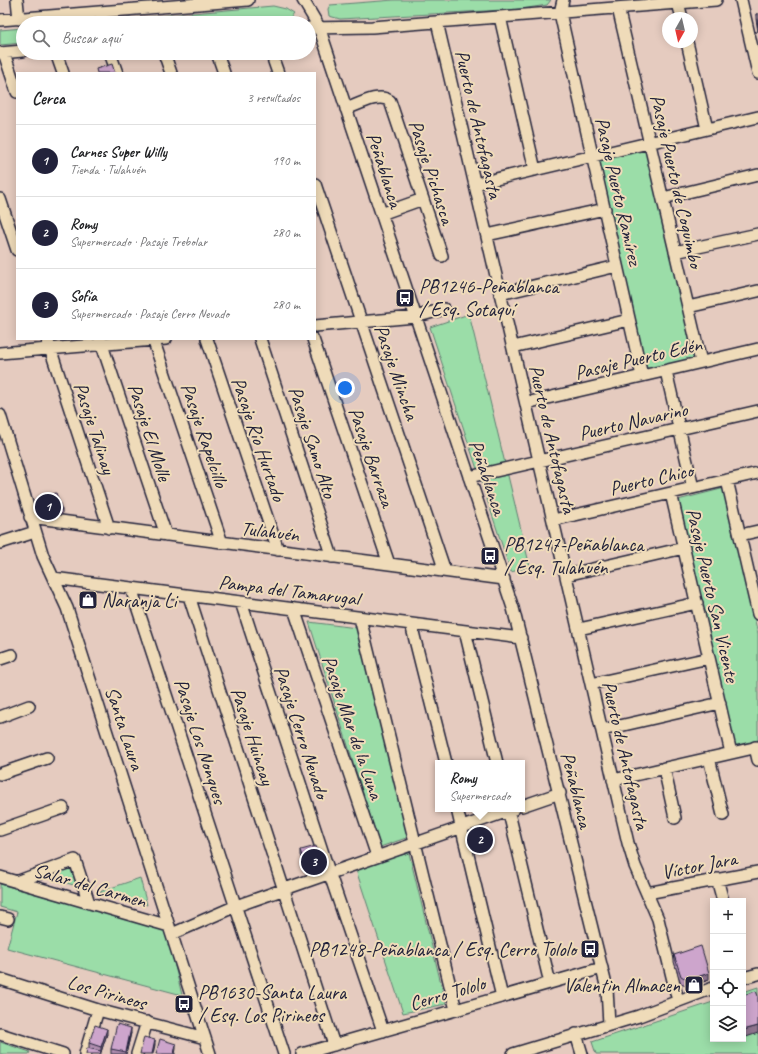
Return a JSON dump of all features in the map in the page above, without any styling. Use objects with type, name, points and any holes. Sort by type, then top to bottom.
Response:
[{"type":"street","points":[[17,0],[19,16]]},
{"type":"street","points":[[40,16],[187,2],[248,0]]},
{"type":"street","name":"Peñablanca","points":[[303,0],[310,16]]},
{"type":"street","points":[[560,13],[563,0]]},
{"type":"street","points":[[316,27],[372,26],[437,22],[716,0]]},
{"type":"street","points":[[741,0],[758,73]]},
{"type":"street","points":[[678,3],[680,12]]},
{"type":"street","name":"Pasaje Puerto de Coquimbo","points":[[618,8],[701,362]]},
{"type":"street","name":"Pasaje Puerto Ramírez","points":[[560,13],[642,376]]},
{"type":"street","points":[[500,17],[536,170]]},
{"type":"street","points":[[0,20],[16,18]]},
{"type":"street","name":"Puerto de Antofagasta","points":[[437,22],[631,854],[658,919],[678,1001]]},
{"type":"street","name":"Peñablanca","points":[[316,32],[346,109],[504,579],[521,638],[602,968],[609,999],[609,1024]]},
{"type":"street","points":[[688,48],[707,129]]},
{"type":"street","points":[[16,52],[2,53],[16,89]]},
{"type":"street","points":[[58,60],[63,72]]},
{"type":"street","points":[[112,60],[117,72]]},
{"type":"street","points":[[166,60],[170,72]]},
{"type":"street","points":[[219,60],[224,72]]},
{"type":"street","points":[[273,60],[278,72]]},
{"type":"street","name":"Pasaje Pichasca","points":[[346,109],[378,98],[388,99],[391,104],[442,256]]},
{"type":"street","points":[[475,184],[758,117]]},
{"type":"street","points":[[663,198],[758,175]]},
{"type":"street","name":"Pasaje Mincha","points":[[316,187],[445,571]]},
{"type":"street","points":[[0,199],[16,247]]},
{"type":"street","points":[[381,214],[423,200]]},
{"type":"street","points":[[487,235],[605,209]]},
{"type":"street","points":[[675,252],[758,234]]},
{"type":"street","points":[[500,294],[617,266]]},
{"type":"street","points":[[688,307],[758,291]]},
{"type":"street","points":[[316,326],[415,318],[444,309]]},
{"type":"street","points":[[513,347],[629,320]]},
{"type":"street","points":[[0,353],[48,344],[153,340]]},
{"type":"street","name":"Pasaje Rapelcillo","points":[[153,340],[222,543]]},
{"type":"street","name":"Pasaje Río Hurtado","points":[[207,340],[278,550]]},
{"type":"street","name":"Pasaje Samo Alto","points":[[260,340],[332,557]]},
{"type":"street","name":"Pasaje Barraza","points":[[313,340],[389,564]]},
{"type":"street","name":"Pasaje El Molle","points":[[101,342],[166,535]]},
{"type":"street","name":"Pasaje Talinay","points":[[48,344],[109,528]]},
{"type":"street","name":"Pasaje Puerto Edén","points":[[526,403],[758,349]]},
{"type":"street","points":[[666,371],[693,488]]},
{"type":"street","name":"Puerto Navarino","points":[[469,477],[758,411]]},
{"type":"street","name":"Santa Laura","points":[[0,415],[43,556],[67,608],[210,1054]]},
{"type":"street","name":"Puerto Chico","points":[[553,520],[758,473]]},
{"type":"street","points":[[728,480],[740,535],[755,590],[758,614]]},
{"type":"street","name":"Pasaje Puerto San Vicente","points":[[671,493],[731,753]]},
{"type":"street","name":"Tulahuén","points":[[30,517],[504,579]]},
{"type":"street","points":[[740,535],[758,531]]},
{"type":"street","points":[[0,543],[35,532]]},
{"type":"street","points":[[566,575],[684,548]]},
{"type":"street","name":"Pampa del Tamarugal","points":[[53,578],[521,638]]},
{"type":"street","name":"Pasaje Los Nonques","points":[[131,588],[284,1054]]},
{"type":"street","name":"Pasaje Huincay","points":[[189,596],[334,1045]]},
{"type":"street","name":"Pasaje Cerro Nevado","points":[[241,602],[329,872],[383,1031]]},
{"type":"street","points":[[578,630],[697,604]]},
{"type":"street","name":"Pasaje Mar de la Luna","points":[[294,609],[377,856]]},
{"type":"street","points":[[360,618],[456,1010]]},
{"type":"street","points":[[411,624],[445,760]]},
{"type":"street","points":[[465,631],[496,760]]},
{"type":"street","points":[[0,659],[12,655]]},
{"type":"street","points":[[591,684],[709,658]]},
{"type":"street","points":[[602,730],[720,703]]},
{"type":"street","points":[[0,716],[29,706]]},
{"type":"street","points":[[613,780],[756,747],[758,760]]},
{"type":"street","points":[[0,774],[47,758]]},
{"type":"street","points":[[709,758],[723,815]]},
{"type":"street","points":[[664,768],[675,818]]},
{"type":"street","points":[[525,805],[560,793]]},
{"type":"street","points":[[0,830],[63,808]]},
{"type":"street","points":[[458,812],[502,997]]},
{"type":"street","points":[[171,930],[283,888],[504,812]]},
{"type":"street","points":[[510,812],[550,983]]},
{"type":"street","points":[[16,882],[75,860],[89,903]]},
{"type":"street","name":"Víctor Jara","points":[[647,893],[758,872]]},
{"type":"street","name":"Salar del Carmen","points":[[0,877],[89,903],[171,930]]},
{"type":"street","points":[[716,880],[721,898]]},
{"type":"street","name":"Cerro Tololo","points":[[302,1054],[602,968]]},
{"type":"street","points":[[746,976],[758,974]]},
{"type":"street","name":"Los Pirineos","points":[[0,980],[98,1010],[205,1038]]},
{"type":"street","points":[[513,1054],[650,1012],[710,989]]},
{"type":"street","points":[[85,1054],[98,1010]]},
{"type":"street","points":[[137,1054],[146,1022]]},
{"type":"street","points":[[0,1034],[34,1050],[63,1054]]},
{"type":"street","points":[[576,1034],[582,1054]]},
{"type":"green space","points":[[394,0],[551,0],[547,5],[521,9],[340,19],[329,16],[328,9],[330,5]]},
{"type":"green space","points":[[273,6],[286,9],[294,14],[292,16],[159,16]]},
{"type":"green space","points":[[16,29],[16,44],[0,45],[0,30]]},
{"type":"green space","points":[[647,149],[697,359],[647,371],[598,160]]},
{"type":"green space","points":[[469,314],[530,567],[511,572],[430,327]]},
{"type":"green space","points":[[725,488],[758,634],[758,740],[734,746],[678,500]]},
{"type":"green space","points":[[309,622],[357,628],[409,837],[380,847]]},
{"type":"green space","points":[[409,853],[446,1004],[403,1013],[355,867]]},
{"type":"green space","points":[[70,867],[77,886],[42,876]]},
{"type":"green space","points":[[140,878],[147,905],[99,892]]},
{"type":"green space","points":[[0,884],[166,930],[182,995],[7,948],[17,912],[0,907]]},
{"type":"green space","points":[[758,987],[758,1054],[596,1054],[592,1042],[710,1003],[710,1042],[746,1042],[746,991]]},
{"type":"green space","points":[[0,1042],[30,1052],[29,1054],[0,1054]]},
{"type":"building","points":[[756,14],[758,14],[758,27]]},
{"type":"building","points":[[112,64],[115,72],[97,72],[96,69]]},
{"type":"building","points":[[56,493],[62,510],[50,509],[45,505],[42,497]]},
{"type":"building","points":[[489,833],[491,843],[478,846],[476,837]]},
{"type":"building","points":[[316,846],[320,861],[306,865],[301,850]]},
{"type":"building","points":[[701,946],[709,973],[688,980],[681,976],[674,955]]},
{"type":"building","points":[[756,991],[758,996],[758,1026],[746,1029],[746,1006],[746,994]]},
{"type":"building","points":[[117,1024],[131,1028],[126,1052],[111,1049]]},
{"type":"building","points":[[95,1025],[107,1029],[101,1047],[89,1043]]},
{"type":"building","points":[[144,1037],[155,1040],[152,1054],[140,1054]]},
{"type":"building","points":[[160,1039],[176,1044],[174,1054],[156,1054]]},
{"type":"building","points":[[87,1048],[101,1051],[100,1054],[86,1054]]},
{"type":"place","name":"PB1246-Peñablanca / Esq. Sotaquí","points":[[405,298]]},
{"type":"place","name":"Carnes Super Willy","points":[[48,507]]},
{"type":"place","name":"PB1247-Peñablanca / Esq. Tulahuén","points":[[490,556]]},
{"type":"place","name":"Naranja Li","points":[[88,600]]},
{"type":"place","name":"Romy","points":[[480,840]]},
{"type":"place","name":"Sofía","points":[[314,862]]},
{"type":"place","name":"PB1248-Peñablanca / Esq. Cerro Tololo","points":[[590,949]]},
{"type":"place","name":"Valentin Almacen","points":[[694,985]]},
{"type":"place","name":"PB1630-Santa Laura / Esq. Los Pirineos","points":[[184,1004]]}]
